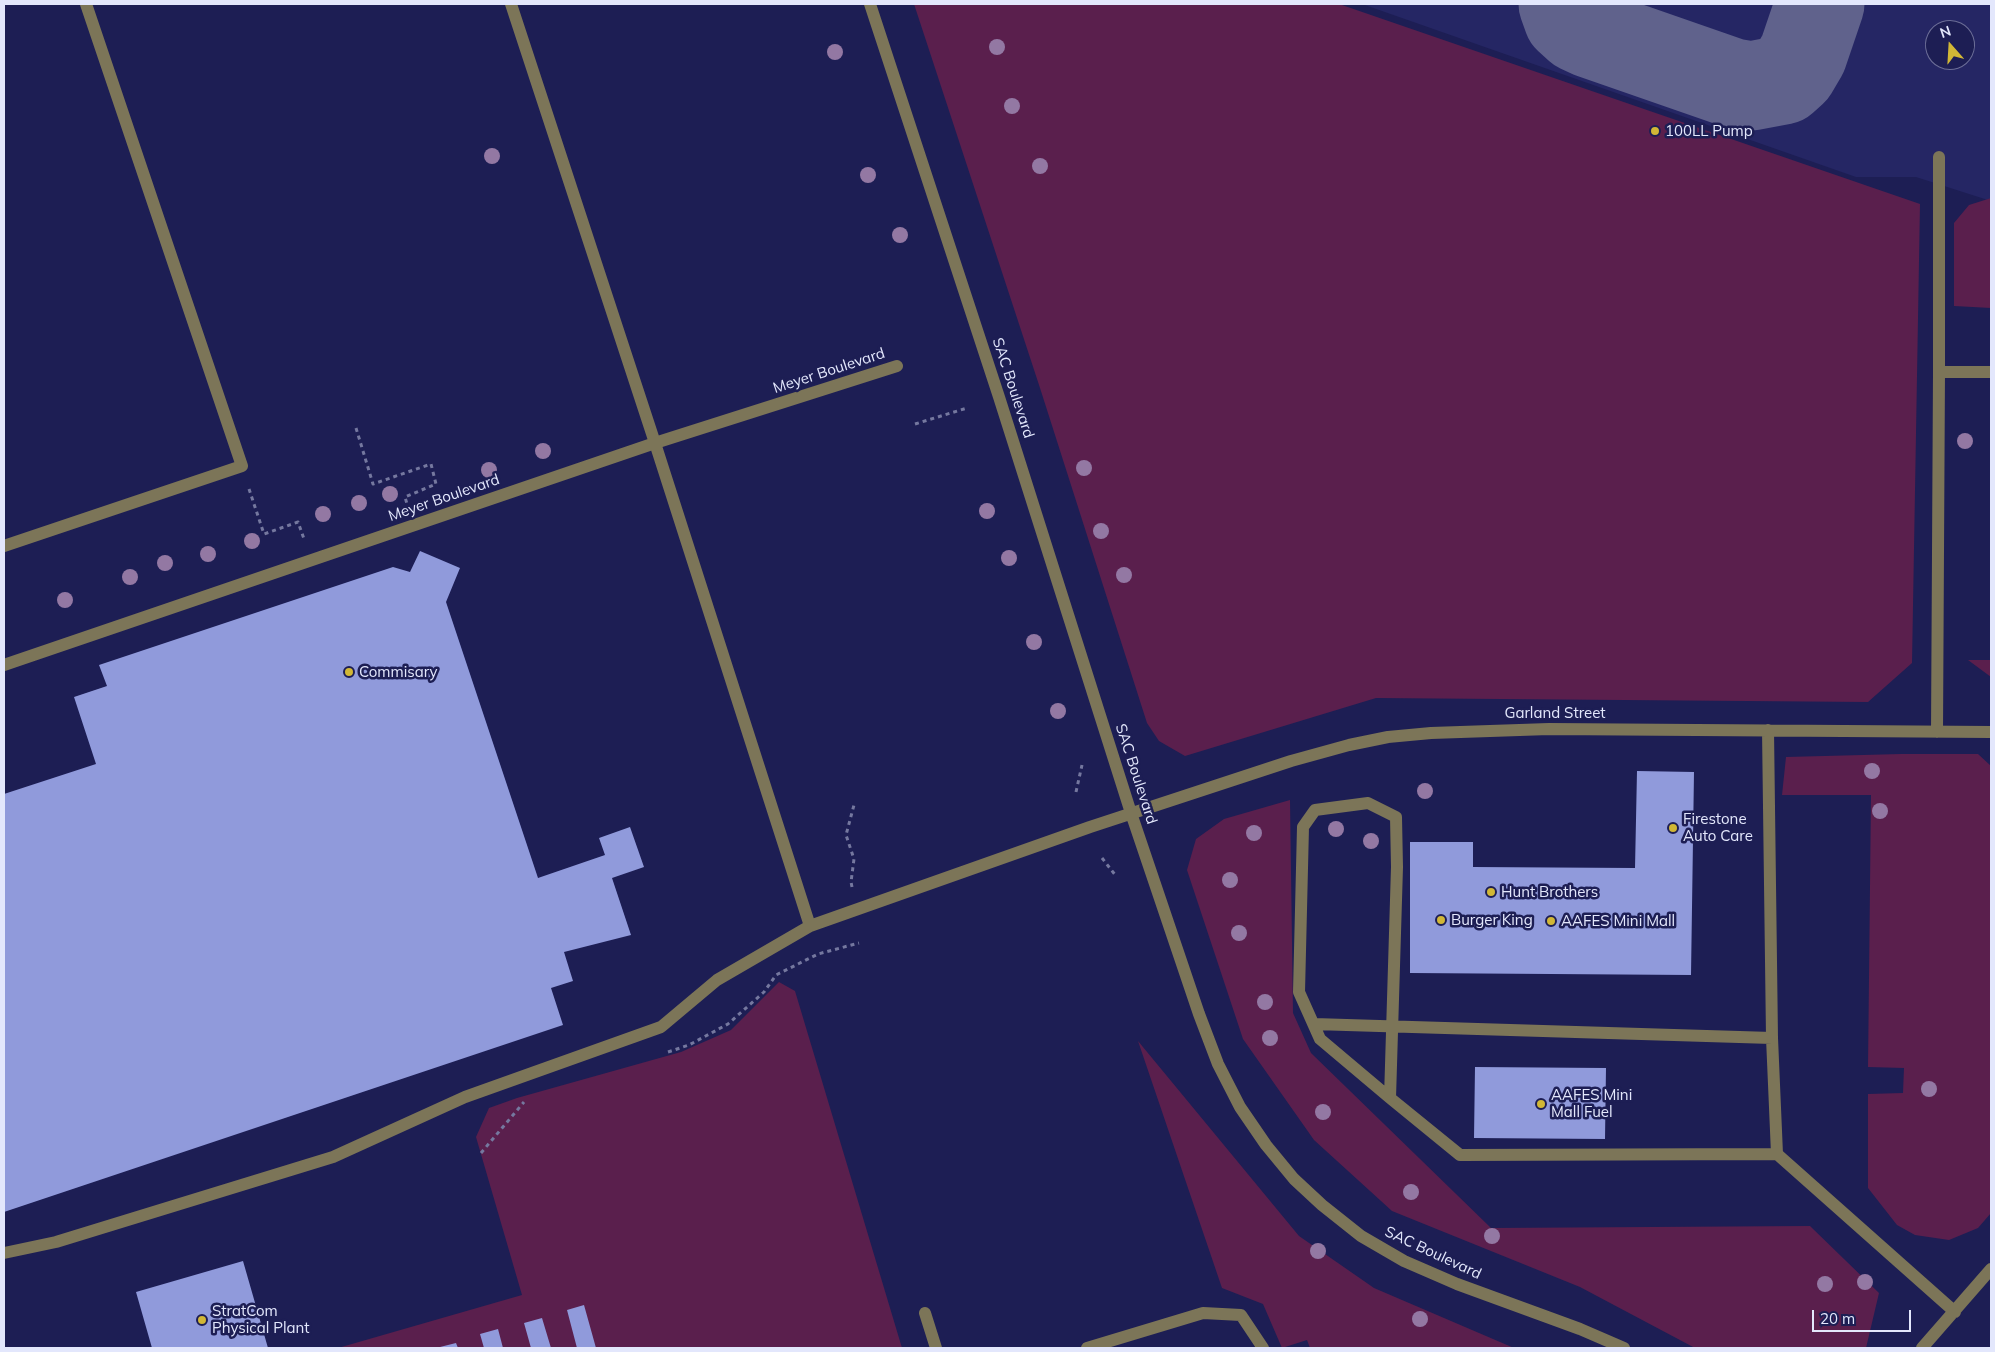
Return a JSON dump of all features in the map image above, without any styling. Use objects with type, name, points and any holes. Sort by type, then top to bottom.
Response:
[{"type":"street","points":[[4,546],[242,466],[86,4]]},
{"type":"street","points":[[511,4],[656,443],[810,926]]},
{"type":"street","name":"SAC Boulevard","points":[[870,4],[1005,416],[1131,813],[1199,1014],[1218,1064],[1240,1107],[1266,1145],[1294,1179],[1322,1205],[1361,1236],[1404,1260],[1457,1284],[1580,1329],[1624,1348]]},
{"type":"street","points":[[1937,732],[1939,157]]},
{"type":"street","name":"Meyer Boulevard","points":[[4,665],[656,443],[897,366]]},
{"type":"street","points":[[1939,372],[1991,372]]},
{"type":"street","name":"Garland Street","points":[[4,1253],[56,1242],[333,1157],[465,1098],[661,1027],[717,980],[810,926],[1131,813],[1291,761],[1349,745],[1388,737],[1479,730],[1991,732]]},
{"type":"street","points":[[1768,730],[1772,1038],[1777,1154]]},
{"type":"street","points":[[1390,1098],[1397,867],[1396,817],[1368,803],[1314,810],[1303,828],[1299,992],[1320,1039],[1390,1098],[1460,1155],[1777,1154],[1956,1312]]},
{"type":"street","points":[[1314,1024],[1772,1038]]},
{"type":"street","points":[[1922,1348],[1956,1312],[1991,1269]]},
{"type":"street","points":[[924,1313],[936,1348]]},
{"type":"street","points":[[1087,1348],[1203,1313],[1240,1315],[1263,1348]]},
{"type":"path","points":[[915,424],[967,408]]},
{"type":"path","points":[[356,428],[373,484],[431,464],[436,484],[404,497],[412,526]]},
{"type":"path","points":[[242,466],[264,534],[298,522],[311,561]]},
{"type":"path","points":[[1076,792],[1082,765]]},
{"type":"path","points":[[854,805],[846,835],[854,858],[851,882],[857,909]]},
{"type":"path","points":[[1102,858],[1116,876]]},
{"type":"path","points":[[764,992],[776,975],[818,954],[859,943]]},
{"type":"shaded area","points":[[914,4],[1339,4],[1920,204],[1912,663],[1868,702],[1376,698],[1185,756],[1159,741],[1147,723]]},
{"type":"shaded area","points":[[1362,4],[1991,4],[1991,201],[1916,177],[1856,177]]},
{"type":"shaded area","points":[[1991,198],[1991,308],[1954,306],[1954,223],[1969,205]]},
{"type":"shaded area","points":[[1968,660],[1991,660],[1991,677]]},
{"type":"shaded area","points":[[1978,754],[1991,766],[1991,1213],[1978,1228],[1949,1240],[1915,1235],[1897,1225],[1868,1188],[1868,1094],[1903,1093],[1904,1068],[1868,1067],[1871,795],[1782,795],[1786,757]]},
{"type":"shaded area","points":[[1290,800],[1293,1013],[1311,1053],[1491,1228],[1810,1226],[1879,1293],[1866,1348],[1695,1348],[1580,1287],[1392,1211],[1314,1140],[1243,1039],[1187,870],[1196,839],[1224,819]]},
{"type":"shaded area","points":[[779,982],[795,991],[902,1348],[338,1348],[522,1295],[476,1137],[489,1108],[517,1098],[681,1052],[731,1030]]},
{"type":"shaded area","points":[[1138,1041],[1299,1236],[1374,1288],[1514,1348],[1310,1348],[1307,1340],[1282,1348],[1263,1304],[1222,1288]]},
{"type":"building","points":[[420,551],[460,568],[446,602],[538,878],[605,855],[599,838],[630,827],[644,867],[612,878],[631,935],[564,952],[573,981],[551,988],[563,1025],[4,1212],[4,794],[96,764],[74,697],[107,686],[99,665],[393,567],[410,572]]},
{"type":"building","name":"AAFES Mini Mall","points":[[1637,771],[1694,772],[1691,975],[1410,973],[1410,842],[1473,842],[1473,867],[1635,868]]},
{"type":"building","points":[[1475,1067],[1606,1068],[1605,1139],[1474,1138]]},
{"type":"building","name":"StratCom Physical Plant","points":[[243,1261],[268,1348],[152,1348],[136,1292]]},
{"type":"building","points":[[584,1305],[596,1348],[577,1348],[567,1310]]},
{"type":"building","points":[[542,1318],[551,1348],[531,1348],[524,1323]]},
{"type":"building","points":[[498,1329],[503,1348],[484,1348],[480,1334]]},
{"type":"building","points":[[456,1343],[458,1348],[436,1348]]},
{"type":"taxiway","points":[[1563,4],[1568,18],[1579,28],[1592,34],[1733,83],[1751,86],[1783,80],[1793,71],[1803,54],[1820,4]]},
{"type":"place","name":"100LL Pump","points":[[1655,131]]},
{"type":"place","name":"Commisary","points":[[349,672]]},
{"type":"place","name":"Firestone Auto Care","points":[[1673,828]]},
{"type":"place","name":"Hunt Brothers","points":[[1491,892]]},
{"type":"place","name":"Burger King","points":[[1441,920]]},
{"type":"place","name":"AAFES Mini Mall","points":[[1551,921]]},
{"type":"place","name":"AAFES Mini Mall Fuel","points":[[1541,1104]]},
{"type":"place","name":"StratCom Physical Plant","points":[[202,1320]]}]
